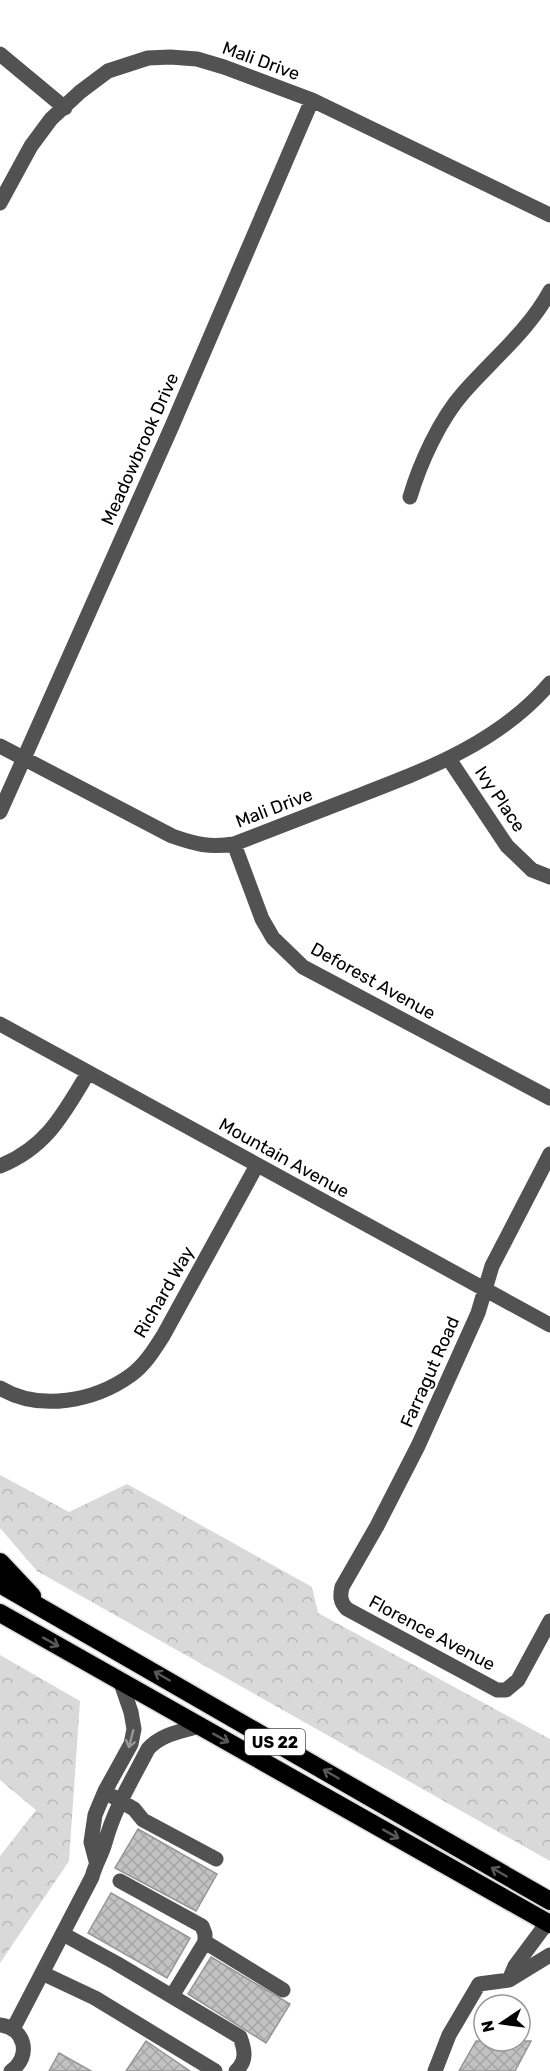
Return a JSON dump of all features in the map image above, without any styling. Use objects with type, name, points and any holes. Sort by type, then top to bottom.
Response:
[{"type":"highway","points":[[0,1562],[46,1610]]},
{"type":"highway","name":"US 22","points":[[0,1584],[550,1901]]},
{"type":"highway","name":"US 22","points":[[0,1613],[549,1923]]},
{"type":"street","points":[[0,54],[65,108]]},
{"type":"street","name":"Mali Drive","points":[[0,203],[31,146],[51,118],[65,108],[80,92],[108,71],[148,58],[170,57],[197,59],[224,67],[312,100],[550,215]]},
{"type":"street","name":"Meadowbrook Drive","points":[[0,812],[172,426],[312,100]]},
{"type":"street","points":[[410,497],[414,482],[435,437],[462,394],[539,311],[550,291]]},
{"type":"street","name":"Mali Drive","points":[[0,746],[172,837],[197,845],[214,847],[234,844],[450,759],[499,729],[527,707],[550,683]]},
{"type":"street","name":"Ivy Place","points":[[450,759],[507,846],[532,870],[550,877]]},
{"type":"street","name":"Deforest Avenue","points":[[234,844],[262,919],[273,938],[303,967],[550,1098]]},
{"type":"street","name":"Mountain Avenue","points":[[0,1024],[550,1325]]},
{"type":"street","points":[[0,1166],[24,1153],[58,1123],[88,1073]]},
{"type":"street","name":"Farragut Road","points":[[341,1603],[342,1587],[377,1526],[418,1446],[478,1313],[492,1266],[550,1154]]},
{"type":"street","name":"Richard Way","points":[[0,1388],[24,1397],[44,1401],[66,1401],[112,1388],[133,1374],[149,1357],[163,1336],[257,1165]]},
{"type":"street","name":"Florence Avenue","points":[[341,1603],[347,1609],[497,1690],[506,1690],[518,1680],[550,1621]]},
{"type":"street","points":[[96,1861],[91,1842],[95,1818],[105,1791],[131,1743],[134,1728],[122,1683]]},
{"type":"street","points":[[11,2071],[19,2064],[24,2049],[19,2034],[7,2027],[42,1973],[92,1877],[96,1861],[105,1844],[110,1823],[148,1749],[164,1736],[199,1726]]},
{"type":"street","points":[[105,1791],[134,1809],[143,1820],[216,1859]]},
{"type":"street","points":[[95,1818],[110,1823]]},
{"type":"street","points":[[120,1881],[202,1926],[205,1942],[172,1996]]},
{"type":"street","points":[[508,1980],[515,1966],[549,1923]]},
{"type":"street","points":[[63,1934],[240,2037],[244,2050],[243,2062],[236,2071]]},
{"type":"street","points":[[205,1942],[283,1990]]},
{"type":"street","points":[[435,2071],[449,2035],[479,1984],[508,1980],[550,1955]]},
{"type":"street","points":[[42,1973],[95,1998],[215,2071]]},
{"type":"green space","points":[[0,1475],[69,1512],[127,1484],[312,1587],[318,1613],[550,1739],[550,1861],[37,1571],[0,1528]]},
{"type":"green space","points":[[0,1655],[80,1701],[69,1861],[0,1963],[0,1856],[36,1810],[0,1780]]},
{"type":"building","points":[[138,1829],[217,1874],[196,1911],[115,1868]]},
{"type":"building","points":[[111,1893],[190,1938],[167,1978],[88,1933]]},
{"type":"building","points":[[211,1957],[290,2004],[266,2043],[188,1994]]},
{"type":"building","points":[[146,2041],[190,2071],[126,2071]]},
{"type":"building","points":[[472,2048],[472,2053],[525,2053],[515,2071],[459,2071]]},
{"type":"building","points":[[59,2053],[91,2071],[49,2071]]}]
